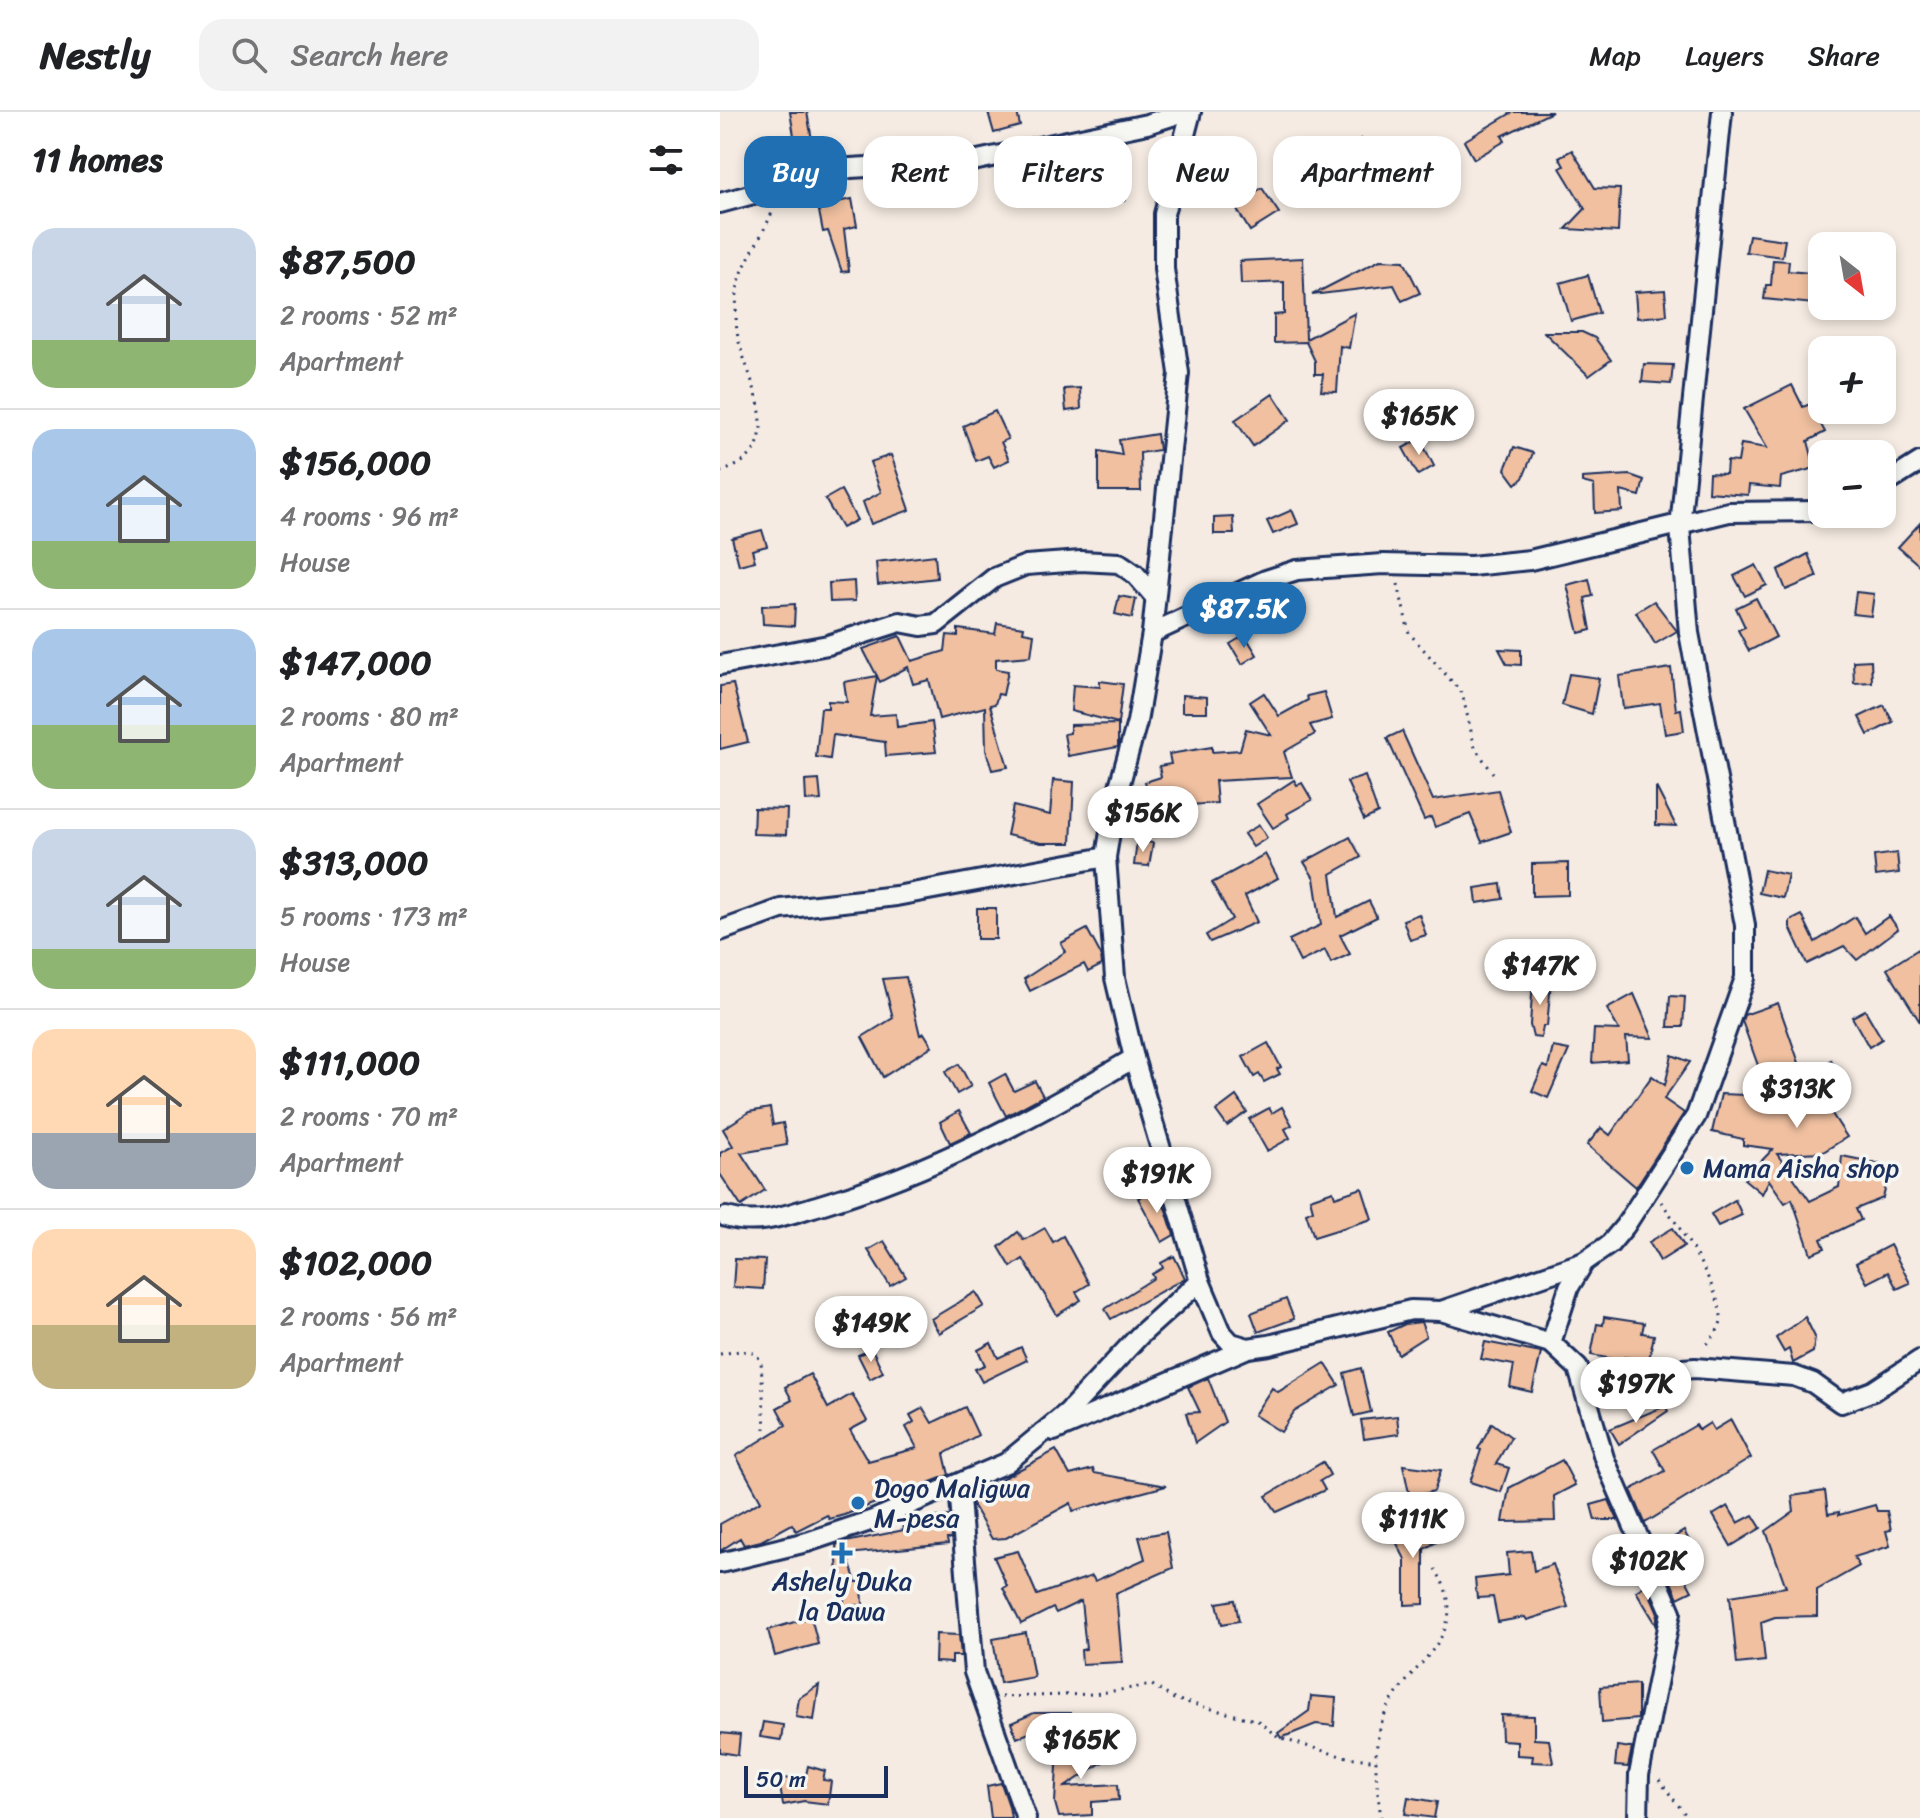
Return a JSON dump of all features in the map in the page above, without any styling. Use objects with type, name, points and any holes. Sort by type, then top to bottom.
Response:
[{"type":"street","points":[[847,169],[973,161],[1147,124],[1184,112]]},
{"type":"street","points":[[1191,112],[1164,214],[1164,269],[1179,373],[1152,633],[1137,722],[1115,801],[1106,857],[1115,978],[1134,1058],[1200,1281],[1222,1333],[1231,1343],[1248,1348]]},
{"type":"street","points":[[1441,1311],[1584,1262],[1610,1244],[1651,1189],[1696,1116],[1745,978],[1745,925],[1689,633],[1680,527],[1722,112]]},
{"type":"street","points":[[720,203],[744,197]]},
{"type":"street","points":[[1896,477],[1920,462]]},
{"type":"street","points":[[1152,633],[1266,580],[1297,570],[1397,564],[1458,567],[1530,560],[1680,527],[1729,512],[1808,511]]},
{"type":"street","points":[[720,665],[828,645],[900,622],[921,626],[936,624],[994,578],[1026,565],[1081,561],[1119,563],[1135,574],[1155,597]]},
{"type":"street","points":[[720,931],[781,909],[896,896],[1106,857]]},
{"type":"street","points":[[726,1217],[761,1222],[911,1176],[1024,1123],[1134,1058]]},
{"type":"street","points":[[1551,1343],[1565,1296],[1584,1262]]},
{"type":"street","points":[[720,1563],[807,1542],[959,1486],[1006,1463],[1040,1437],[1140,1335],[1200,1281]]},
{"type":"street","points":[[1040,1437],[1248,1348],[1411,1310],[1441,1311],[1551,1343],[1578,1368],[1604,1458],[1671,1612],[1642,1758],[1638,1818]]},
{"type":"street","points":[[1584,1385],[1635,1373],[1695,1368],[1794,1376],[1813,1383],[1841,1403],[1873,1391],[1920,1360]]},
{"type":"street","points":[[959,1486],[970,1643],[982,1698],[1005,1749],[1026,1818]]},
{"type":"path","points":[[720,472],[745,460],[762,437],[760,411],[736,330],[737,289],[774,208]]},
{"type":"path","points":[[1397,564],[1399,601],[1409,633],[1462,693],[1475,748],[1493,773]]},
{"type":"path","points":[[1651,1189],[1695,1252],[1721,1317],[1718,1329],[1699,1356],[1695,1368]]},
{"type":"path","points":[[720,1354],[740,1351],[755,1353],[761,1361],[765,1429]]},
{"type":"path","points":[[1381,1818],[1375,1785],[1383,1719],[1416,1668],[1443,1637],[1447,1625],[1448,1598],[1435,1569]]},
{"type":"path","points":[[982,1698],[1094,1694],[1152,1685],[1174,1699],[1258,1721],[1279,1738],[1341,1756],[1377,1761]]},
{"type":"path","points":[[1642,1758],[1688,1818]]},
{"type":"building","points":[[790,112],[807,112],[811,136],[794,136]]},
{"type":"building","points":[[988,112],[1017,112],[1020,126],[994,133]]},
{"type":"building","points":[[1513,112],[1552,112],[1502,136],[1505,141],[1474,159],[1464,141]]},
{"type":"building","points":[[1572,150],[1595,188],[1620,189],[1618,232],[1566,229],[1585,209],[1560,168],[1564,166],[1559,157]]},
{"type":"building","points":[[1262,188],[1279,213],[1250,231],[1236,208],[1257,208],[1257,191]]},
{"type":"building","points":[[852,199],[857,226],[844,229],[849,271],[842,272],[828,231],[823,232],[818,208],[847,208],[847,200]]},
{"type":"building","points":[[1749,235],[1785,240],[1782,257],[1746,252]]},
{"type":"building","points":[[1303,258],[1306,339],[1355,313],[1349,348],[1340,346],[1337,392],[1321,391],[1323,374],[1315,374],[1315,361],[1306,342],[1274,343],[1274,315],[1284,314],[1284,282],[1241,284],[1240,261]]},
{"type":"building","points":[[1380,260],[1404,261],[1420,293],[1402,301],[1394,285],[1312,295]]},
{"type":"building","points":[[1773,260],[1789,261],[1788,271],[1808,273],[1808,303],[1764,299],[1766,285],[1771,285]]},
{"type":"building","points":[[1588,275],[1599,313],[1571,321],[1560,283]]},
{"type":"building","points":[[1665,290],[1667,315],[1637,318],[1635,292]]},
{"type":"building","points":[[1544,332],[1582,332],[1595,338],[1611,360],[1589,376]]},
{"type":"building","points":[[1644,364],[1673,365],[1671,384],[1642,382]]},
{"type":"building","points":[[1792,385],[1803,407],[1808,405],[1808,424],[1821,424],[1825,432],[1808,440],[1808,470],[1781,477],[1780,488],[1749,485],[1748,495],[1708,492],[1709,473],[1726,474],[1727,461],[1738,462],[1741,444],[1767,448],[1744,409]]},
{"type":"building","points":[[1080,388],[1081,409],[1066,411],[1064,389]]},
{"type":"building","points":[[1273,394],[1290,420],[1253,446],[1235,420]]},
{"type":"building","points":[[1391,394],[1402,411],[1388,420],[1378,402]]},
{"type":"building","points":[[995,411],[1008,439],[1001,442],[1009,460],[994,467],[988,456],[976,461],[963,426]]},
{"type":"building","points":[[1157,434],[1159,450],[1140,453],[1141,491],[1099,491],[1099,451],[1122,455],[1119,440]]},
{"type":"building","points":[[1420,439],[1434,466],[1418,475],[1403,448]]},
{"type":"building","points":[[1514,447],[1533,453],[1523,478],[1516,484],[1505,469]]},
{"type":"building","points":[[891,455],[910,510],[871,524],[863,502],[881,492],[870,462]]},
{"type":"building","points":[[1630,475],[1644,480],[1640,496],[1621,491],[1622,511],[1595,513],[1594,485],[1582,482],[1582,478]]},
{"type":"building","points":[[841,490],[857,520],[842,528],[825,499]]},
{"type":"building","points":[[1292,510],[1298,524],[1273,534],[1267,521]]},
{"type":"building","points":[[1233,517],[1234,534],[1214,534],[1214,518]]},
{"type":"building","points":[[1920,523],[1920,566],[1898,547]]},
{"type":"building","points":[[762,530],[767,546],[752,550],[755,561],[739,565],[732,538]]},
{"type":"building","points":[[1808,554],[1817,577],[1786,590],[1778,570]]},
{"type":"building","points":[[935,555],[937,578],[878,585],[876,562]]},
{"type":"building","points":[[1756,565],[1767,585],[1745,596],[1734,576]]},
{"type":"building","points":[[1589,579],[1593,596],[1585,598],[1591,630],[1579,633],[1567,585]]},
{"type":"building","points":[[854,581],[855,601],[830,602],[829,583]]},
{"type":"building","points":[[1856,592],[1874,594],[1871,616],[1853,614]]},
{"type":"building","points":[[1119,596],[1136,599],[1132,618],[1115,614]]},
{"type":"building","points":[[1756,598],[1776,637],[1749,651],[1738,630],[1745,627],[1736,608]]},
{"type":"building","points":[[1654,601],[1677,631],[1655,644],[1636,612]]},
{"type":"building","points":[[795,604],[794,626],[763,624],[762,606]]},
{"type":"building","points":[[997,623],[1024,627],[1023,632],[1034,634],[1031,656],[996,659],[996,669],[1008,671],[1003,695],[998,694],[995,704],[990,705],[1008,767],[992,770],[986,750],[985,707],[939,719],[929,680],[913,684],[908,667],[880,682],[863,649],[900,636],[912,661],[945,651],[947,635],[958,636],[958,629],[995,634]]},
{"type":"building","points":[[1245,635],[1257,655],[1242,664],[1230,644]]},
{"type":"building","points":[[1499,649],[1521,650],[1521,665],[1507,664]]},
{"type":"building","points":[[1871,660],[1872,682],[1854,683],[1853,661]]},
{"type":"building","points":[[1671,668],[1676,710],[1681,709],[1684,731],[1665,734],[1660,703],[1623,708],[1619,676]]},
{"type":"building","points":[[1569,674],[1599,678],[1592,714],[1562,705]]},
{"type":"building","points":[[877,676],[870,716],[896,714],[897,727],[932,722],[936,752],[886,756],[885,742],[833,735],[830,759],[816,757],[821,708],[828,708],[828,701],[847,702],[844,682]]},
{"type":"building","points":[[1100,681],[1123,684],[1118,723],[1071,711],[1073,685],[1100,687]]},
{"type":"building","points":[[733,684],[748,742],[720,749],[720,686]]},
{"type":"building","points":[[1324,692],[1332,719],[1310,725],[1315,734],[1284,752],[1292,777],[1215,781],[1217,803],[1151,808],[1145,782],[1161,777],[1159,766],[1171,764],[1169,754],[1212,747],[1212,752],[1240,750],[1246,729],[1271,735],[1250,702],[1264,693],[1279,716],[1308,700],[1307,696]]},
{"type":"building","points":[[1182,695],[1207,697],[1207,712],[1182,712]]},
{"type":"building","points":[[1884,705],[1893,722],[1868,735],[1859,717]]},
{"type":"building","points":[[1118,724],[1118,747],[1068,756],[1064,734],[1070,733],[1070,725]]},
{"type":"building","points":[[1402,731],[1433,800],[1498,790],[1511,832],[1482,842],[1470,814],[1435,827],[1431,817],[1424,820],[1387,738]]},
{"type":"building","points":[[1365,776],[1378,813],[1364,820],[1347,782]]},
{"type":"building","points":[[819,780],[821,800],[806,801],[805,781]]},
{"type":"building","points":[[1053,780],[1074,782],[1071,843],[1041,843],[1007,835],[1013,806],[1050,815]]},
{"type":"building","points":[[1294,780],[1297,785],[1302,783],[1312,800],[1287,814],[1289,818],[1273,828],[1257,804]]},
{"type":"building","points":[[1656,787],[1676,826],[1656,825]]},
{"type":"building","points":[[754,808],[787,809],[786,835],[753,834]]},
{"type":"building","points":[[1259,825],[1267,838],[1253,847],[1244,834]]},
{"type":"building","points":[[1350,837],[1361,857],[1331,874],[1337,917],[1369,901],[1377,917],[1340,935],[1350,954],[1331,963],[1325,950],[1300,962],[1289,940],[1321,925],[1314,878],[1304,862]]},
{"type":"building","points":[[1137,841],[1153,843],[1149,866],[1134,865]]},
{"type":"building","points":[[1897,853],[1899,873],[1876,876],[1874,856]]},
{"type":"building","points":[[1265,854],[1278,878],[1245,896],[1257,922],[1210,942],[1206,935],[1232,919],[1212,883]]},
{"type":"building","points":[[1568,863],[1568,895],[1532,896],[1532,864]]},
{"type":"building","points":[[1764,870],[1788,875],[1783,898],[1759,893]]},
{"type":"building","points":[[1501,884],[1503,899],[1477,903],[1475,888]]},
{"type":"building","points":[[977,908],[996,908],[996,939],[977,939]]},
{"type":"building","points":[[1419,914],[1426,935],[1410,940],[1403,920]]},
{"type":"building","points":[[1802,915],[1815,942],[1855,917],[1865,933],[1889,916],[1898,929],[1857,960],[1844,946],[1807,964],[1790,927],[1790,921]]},
{"type":"building","points":[[1087,929],[1101,955],[1102,965],[1088,972],[1084,964],[1030,991],[1024,979],[1065,952],[1061,943]]},
{"type":"building","points":[[1920,948],[1920,1022],[1887,969]]},
{"type":"building","points":[[906,977],[920,1035],[924,1033],[932,1046],[883,1077],[862,1037],[893,1018],[883,979]]},
{"type":"building","points":[[1533,979],[1551,982],[1547,1026],[1543,1026],[1541,1038],[1533,1037],[1530,1025]]},
{"type":"building","points":[[1634,994],[1653,1038],[1626,1037],[1628,1060],[1592,1063],[1594,1029],[1619,1030],[1607,1009]]},
{"type":"building","points":[[1670,996],[1685,997],[1683,1027],[1668,1027]]},
{"type":"building","points":[[1778,1003],[1804,1077],[1831,1060],[1849,1089],[1825,1103],[1847,1137],[1823,1152],[1777,1154],[1810,1201],[1839,1187],[1842,1156],[1891,1166],[1883,1198],[1856,1209],[1861,1220],[1821,1239],[1825,1248],[1811,1254],[1792,1199],[1785,1203],[1769,1180],[1762,1194],[1744,1179],[1773,1149],[1743,1145],[1743,1139],[1712,1132],[1721,1094],[1769,1096],[1742,1021],[1744,1015]]},
{"type":"building","points":[[1865,1010],[1882,1039],[1869,1047],[1852,1017]]},
{"type":"building","points":[[1268,1043],[1281,1067],[1277,1069],[1280,1074],[1264,1082],[1259,1074],[1254,1077],[1243,1057]]},
{"type":"building","points":[[1553,1047],[1569,1050],[1548,1098],[1532,1091],[1543,1066],[1548,1068]]},
{"type":"building","points":[[1672,1055],[1690,1062],[1664,1099],[1684,1113],[1636,1187],[1587,1145],[1601,1128],[1610,1135],[1652,1076],[1665,1085]]},
{"type":"building","points":[[959,1064],[971,1086],[957,1094],[945,1072]]},
{"type":"building","points":[[1005,1074],[1014,1091],[1035,1081],[1043,1096],[1006,1116],[989,1083]]},
{"type":"building","points":[[1236,1096],[1247,1112],[1227,1126],[1216,1111]]},
{"type":"building","points":[[1282,1107],[1292,1125],[1285,1129],[1290,1138],[1267,1151],[1249,1119],[1269,1108],[1272,1113]]},
{"type":"building","points":[[770,1108],[773,1125],[783,1123],[787,1145],[741,1153],[765,1190],[741,1206],[720,1174],[720,1153],[733,1146],[723,1129],[749,1112]]},
{"type":"building","points":[[959,1111],[971,1133],[950,1143],[940,1122]]},
{"type":"building","points":[[1362,1188],[1372,1219],[1314,1237],[1306,1213],[1313,1210],[1310,1199],[1333,1191],[1335,1197]]},
{"type":"building","points":[[1155,1189],[1174,1235],[1162,1242],[1138,1198]]},
{"type":"building","points":[[1735,1200],[1742,1215],[1718,1226],[1711,1214]]},
{"type":"building","points":[[1045,1228],[1053,1242],[1063,1236],[1089,1284],[1076,1292],[1081,1300],[1057,1315],[1023,1259],[1011,1267],[999,1247],[1018,1232],[1024,1240]]},
{"type":"building","points":[[1673,1228],[1684,1246],[1660,1261],[1649,1242]]},
{"type":"building","points":[[884,1241],[906,1277],[890,1286],[868,1250]]},
{"type":"building","points":[[1890,1245],[1910,1283],[1897,1289],[1888,1272],[1867,1283],[1856,1263]]},
{"type":"building","points":[[1174,1256],[1185,1278],[1111,1319],[1105,1309],[1154,1278],[1152,1274],[1163,1268],[1161,1263]]},
{"type":"building","points":[[735,1259],[765,1260],[763,1289],[733,1287]]},
{"type":"building","points":[[976,1292],[984,1306],[939,1333],[931,1319]]},
{"type":"building","points":[[1286,1299],[1294,1319],[1258,1332],[1251,1313]]},
{"type":"building","points":[[1604,1317],[1644,1323],[1642,1333],[1654,1335],[1649,1360],[1624,1357],[1623,1361],[1591,1355],[1597,1324],[1603,1325]]},
{"type":"building","points":[[1805,1317],[1815,1337],[1813,1352],[1793,1363],[1789,1349],[1784,1352],[1776,1338]]},
{"type":"building","points":[[1421,1322],[1426,1336],[1398,1354],[1388,1332],[1405,1324]]},
{"type":"building","points":[[1485,1342],[1541,1353],[1532,1392],[1510,1387],[1514,1365],[1481,1359]]},
{"type":"building","points":[[991,1343],[998,1358],[1021,1347],[1027,1360],[982,1382],[975,1369],[985,1365],[978,1350]]},
{"type":"building","points":[[872,1349],[883,1372],[870,1379],[858,1355]]},
{"type":"building","points":[[1325,1363],[1339,1385],[1294,1412],[1281,1432],[1254,1415],[1272,1388],[1278,1392]]},
{"type":"building","points":[[1361,1368],[1371,1412],[1354,1416],[1344,1373]]},
{"type":"building","points":[[810,1374],[828,1408],[852,1394],[867,1421],[850,1430],[868,1461],[917,1448],[906,1427],[914,1422],[910,1415],[923,1408],[932,1423],[965,1407],[978,1435],[944,1454],[949,1475],[844,1515],[829,1519],[827,1515],[796,1531],[792,1524],[761,1541],[744,1545],[740,1538],[720,1551],[720,1524],[761,1501],[736,1456],[786,1425],[777,1408],[792,1400],[785,1387]]},
{"type":"building","points":[[1208,1378],[1225,1422],[1195,1443],[1186,1413],[1200,1412],[1188,1387]]},
{"type":"building","points":[[1665,1406],[1668,1411],[1619,1444],[1610,1429]]},
{"type":"building","points":[[1397,1416],[1399,1434],[1364,1439],[1361,1420]]},
{"type":"building","points":[[1731,1420],[1751,1458],[1645,1523],[1631,1490],[1665,1471],[1653,1450],[1696,1425],[1699,1430],[1710,1423],[1714,1430]]},
{"type":"building","points":[[1492,1423],[1511,1437],[1496,1464],[1509,1468],[1501,1492],[1470,1482],[1481,1450],[1478,1449]]},
{"type":"building","points":[[1056,1450],[1070,1475],[1093,1469],[1094,1473],[1166,1486],[1073,1511],[1071,1503],[1006,1538],[992,1539],[973,1506],[972,1495]]},
{"type":"building","points":[[1562,1460],[1575,1485],[1554,1496],[1555,1521],[1503,1522],[1509,1488]]},
{"type":"building","points":[[1323,1462],[1330,1475],[1320,1481],[1325,1490],[1277,1512],[1266,1496]]},
{"type":"building","points":[[1403,1465],[1441,1470],[1434,1491],[1410,1498]]},
{"type":"building","points":[[1825,1491],[1828,1514],[1839,1512],[1839,1515],[1875,1505],[1877,1511],[1887,1511],[1891,1530],[1886,1531],[1890,1546],[1854,1557],[1859,1566],[1817,1590],[1817,1616],[1775,1617],[1761,1622],[1765,1661],[1737,1664],[1730,1596],[1786,1587],[1766,1531],[1794,1511],[1792,1496]]},
{"type":"building","points":[[1609,1500],[1618,1520],[1595,1520],[1591,1505]]},
{"type":"building","points":[[1728,1506],[1738,1523],[1753,1515],[1761,1528],[1731,1546],[1713,1515]]},
{"type":"building","points":[[1427,1515],[1420,1537],[1435,1543],[1424,1549],[1424,1604],[1405,1605],[1405,1559],[1392,1534]]},
{"type":"building","points":[[949,1516],[951,1539],[947,1539],[948,1544],[848,1554],[846,1542],[904,1530],[903,1525],[929,1523],[928,1518]]},
{"type":"building","points":[[1684,1531],[1697,1555],[1678,1565],[1692,1591],[1678,1598],[1659,1555],[1667,1551],[1663,1544]]},
{"type":"building","points":[[1166,1532],[1173,1568],[1116,1593],[1122,1662],[1082,1664],[1081,1650],[1086,1649],[1081,1601],[1056,1613],[1053,1608],[1021,1624],[1003,1588],[1007,1586],[994,1557],[1018,1551],[1037,1595],[1092,1576],[1095,1581],[1145,1559],[1139,1537]]},
{"type":"building","points":[[843,1543],[856,1582],[862,1582],[863,1605],[844,1606],[844,1591],[839,1591],[836,1545]]},
{"type":"building","points":[[1531,1551],[1534,1571],[1553,1564],[1568,1607],[1527,1620],[1525,1617],[1498,1622],[1493,1597],[1477,1598],[1475,1579],[1509,1575],[1507,1553]]},
{"type":"building","points":[[1646,1585],[1658,1613],[1656,1624],[1636,1591]]},
{"type":"building","points":[[1235,1600],[1239,1621],[1222,1624],[1217,1603]]},
{"type":"building","points":[[811,1617],[818,1644],[775,1656],[768,1630]]},
{"type":"building","points":[[1026,1633],[1034,1677],[1000,1683],[993,1639]]},
{"type":"building","points":[[936,1634],[959,1635],[961,1656],[952,1656],[952,1663],[935,1662]]},
{"type":"building","points":[[1638,1684],[1638,1719],[1602,1722],[1600,1687]]},
{"type":"building","points":[[819,1685],[814,1720],[796,1717],[799,1698]]},
{"type":"building","points":[[1311,1696],[1336,1698],[1334,1726],[1316,1724],[1281,1738],[1278,1733],[1309,1711]]},
{"type":"building","points":[[1034,1713],[1071,1713],[1071,1716],[1017,1738],[1011,1723]]},
{"type":"building","points":[[1501,1715],[1534,1716],[1534,1739],[1549,1740],[1553,1763],[1532,1762],[1533,1756],[1517,1755],[1517,1741],[1502,1740]]},
{"type":"building","points":[[763,1722],[783,1725],[781,1740],[760,1737]]},
{"type":"building","points":[[720,1733],[740,1735],[738,1755],[720,1752]]},
{"type":"building","points":[[1107,1745],[1107,1759],[1065,1787],[1118,1784],[1119,1800],[1092,1802],[1092,1815],[1059,1817],[1055,1803],[1058,1748]]},
{"type":"building","points":[[1617,1746],[1632,1748],[1628,1767],[1615,1766]]},
{"type":"building","points":[[808,1766],[825,1771],[823,1780],[831,1781],[828,1804],[804,1801],[783,1805],[779,1780],[806,1775]]},
{"type":"building","points":[[1001,1783],[1011,1818],[991,1818],[987,1786]]},
{"type":"building","points":[[1408,1797],[1437,1802],[1434,1818],[1405,1814]]},
{"type":"place","name":"Mama Aisha shop","points":[[1687,1168]]},
{"type":"place","name":"Dogo Maligwa M-pesa","points":[[858,1503]]},
{"type":"place","name":"Ashely Duka la Dawa","points":[[842,1553]]}]
